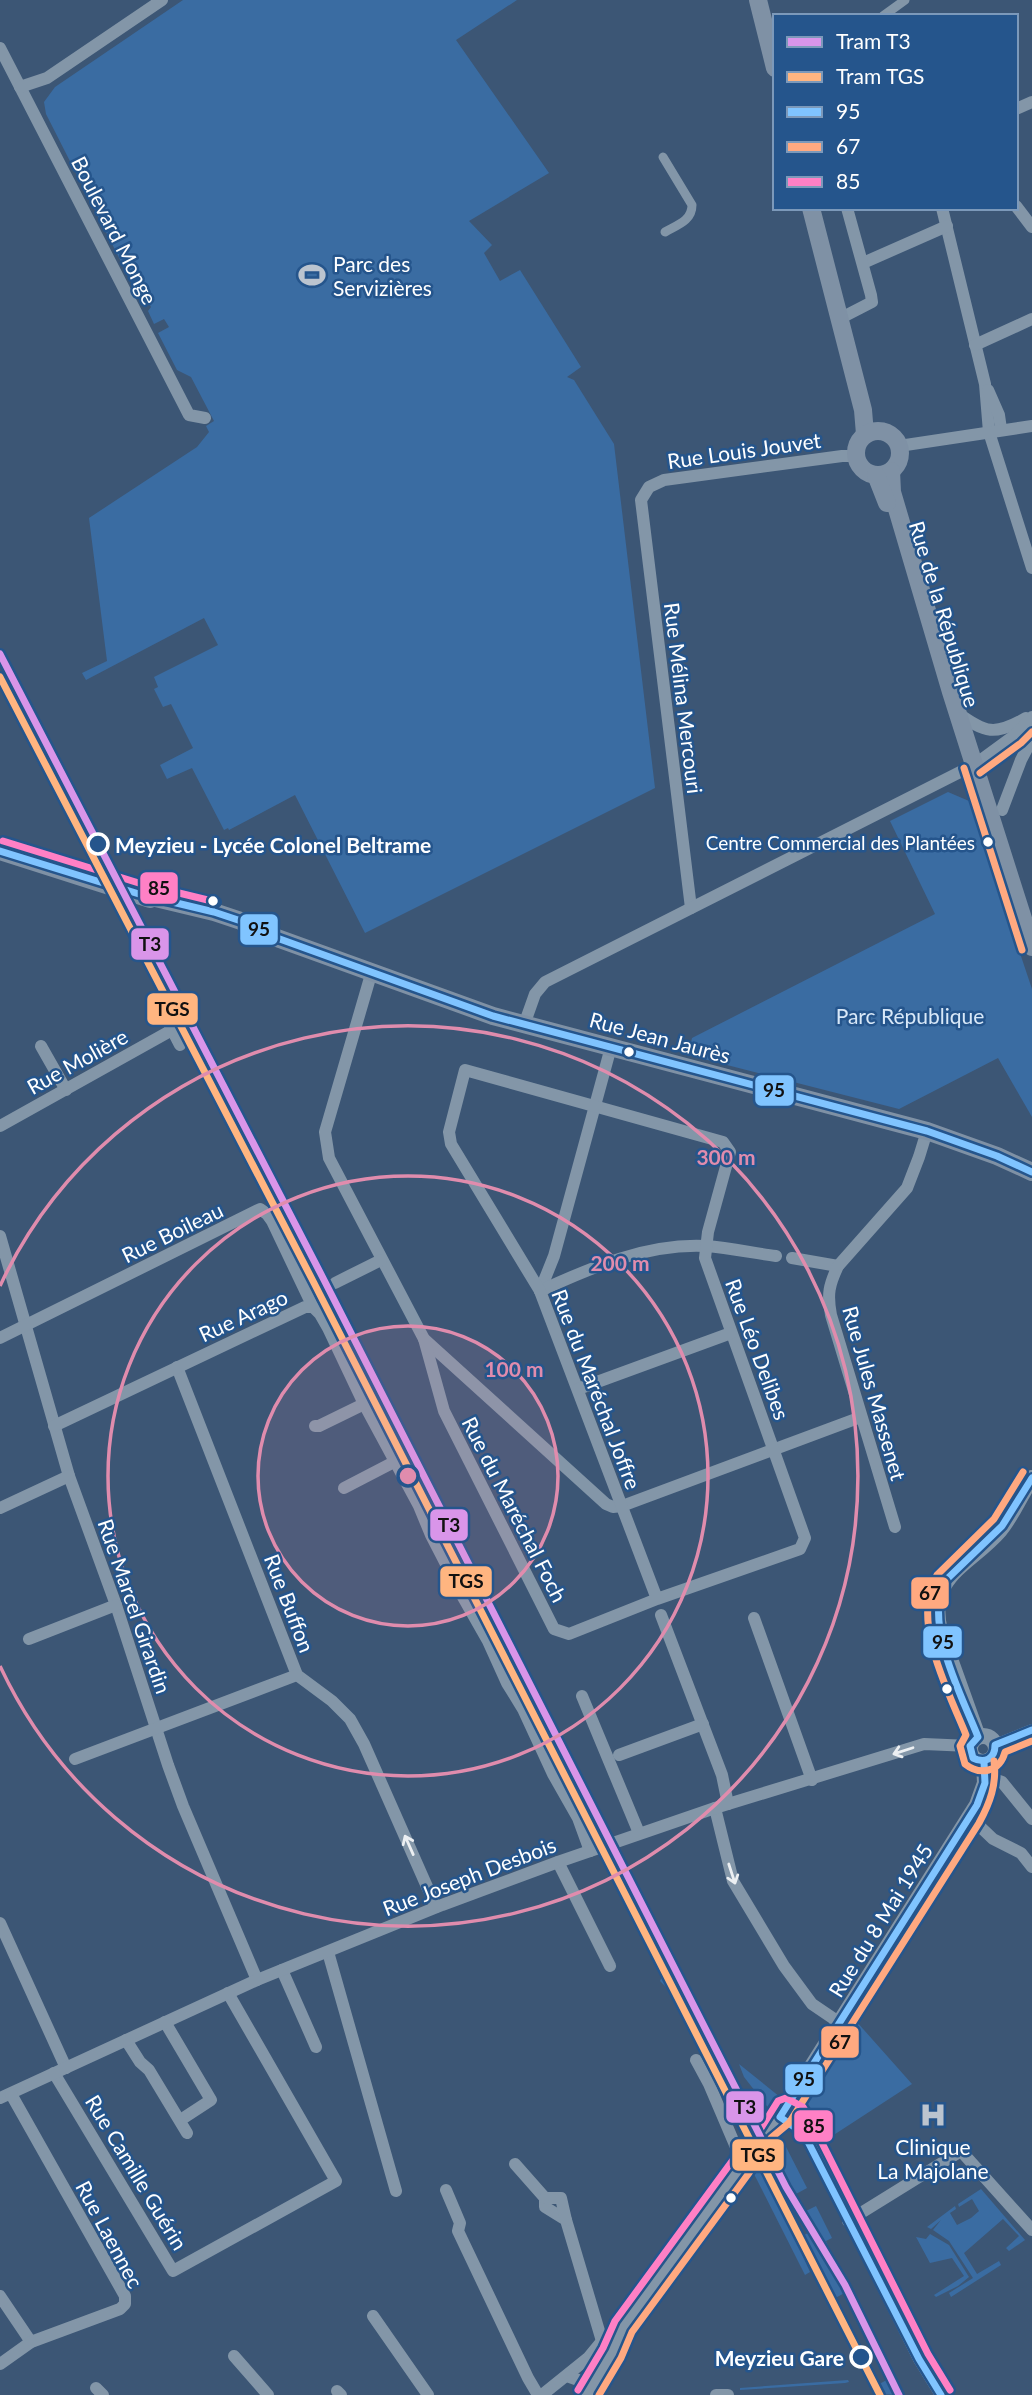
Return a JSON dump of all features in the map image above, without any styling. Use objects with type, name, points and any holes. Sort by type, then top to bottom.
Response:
[{"type":"main road","points":[[758,0],[773,60]]},
{"type":"main road","points":[[767,0],[773,22]]},
{"type":"main road","points":[[812,210],[871,408],[873,432]]},
{"type":"main road","points":[[821,210],[844,317]]},
{"type":"main road","points":[[873,432],[892,436],[899,446],[899,460],[884,473],[862,469],[855,456],[857,444],[873,432]]},
{"type":"main road","name":"Rue de la République","points":[[884,473],[1032,947]]},
{"type":"main road","name":"Rue de la République","points":[[884,473],[884,494],[946,704],[974,765]]},
{"type":"main road","name":"Rue Jean Jaurès","points":[[0,851],[139,894],[186,914],[238,931],[277,938],[493,1016],[927,1131],[997,1156],[1032,1172]]},
{"type":"street","points":[[20,87],[47,78],[162,0]]},
{"type":"street","points":[[886,14],[905,0]]},
{"type":"street","name":"Boulevard Monge","points":[[0,48],[190,415],[205,418]]},
{"type":"street","points":[[663,157],[691,205],[692,213],[665,232]]},
{"type":"street","points":[[1018,209],[1032,227]]},
{"type":"street","points":[[844,317],[872,302],[848,210]]},
{"type":"street","points":[[943,210],[995,431],[1032,568]]},
{"type":"street","points":[[863,263],[947,226]]},
{"type":"street","points":[[975,345],[1032,319]]},
{"type":"street","points":[[899,446],[1032,426]]},
{"type":"street","name":"Rue Louis Jouvet","points":[[644,494],[655,482],[664,480],[855,456]]},
{"type":"street","name":"Rue Mélina Mercouri","points":[[644,494],[640,507],[691,908]]},
{"type":"street","points":[[957,713],[975,726],[986,730],[1006,729],[1032,715]]},
{"type":"street","points":[[524,1025],[535,994],[545,982],[974,765],[1015,735],[1032,715]]},
{"type":"street","points":[[1002,810],[1032,739]]},
{"type":"street","points":[[372,971],[325,1132],[329,1158],[424,1339],[606,1504],[613,1507],[622,1506],[861,1417]]},
{"type":"street","points":[[165,1016],[180,1045]]},
{"type":"street","name":"Rue Molière","points":[[0,1126],[172,1030]]},
{"type":"street","points":[[41,1046],[65,1090]]},
{"type":"street","points":[[540,1291],[554,1256],[611,1047]]},
{"type":"street","name":"Rue du Maréchal Joffre","points":[[596,1107],[465,1070],[449,1132],[452,1144],[540,1291],[657,1599]]},
{"type":"street","name":"Rue Léo Delibes","points":[[596,1107],[723,1142],[730,1152],[705,1246],[705,1258],[805,1538],[800,1549],[657,1599]]},
{"type":"street","name":"Rue Jules Massenet","points":[[895,1527],[831,1315],[828,1296],[831,1280],[838,1266],[907,1188],[927,1131]]},
{"type":"street","name":"Rue Boileau","points":[[0,1338],[260,1209],[272,1221],[313,1307]]},
{"type":"street","name":"Rue Marcel Girardin","points":[[0,1236],[69,1476],[116,1605],[183,1806],[257,1980]]},
{"type":"street","points":[[540,1291],[603,1263],[663,1248],[705,1246],[776,1256]]},
{"type":"street","points":[[792,1258],[838,1266]]},
{"type":"street","points":[[335,1283],[381,1260]]},
{"type":"street","name":"Rue Arago","points":[[54,1426],[305,1307],[313,1307],[328,1328],[364,1404],[397,1461],[431,1535],[488,1641],[507,1683],[538,1737],[553,1774],[578,1818],[590,1851]]},
{"type":"street","points":[[578,1389],[731,1333]]},
{"type":"street","name":"Rue du Maréchal Foch","points":[[424,1339],[444,1411],[554,1629],[569,1634],[657,1599]]},
{"type":"street","name":"Rue Buffon","points":[[177,1367],[297,1675],[332,1701],[350,1719],[364,1744],[436,1907]]},
{"type":"street","points":[[315,1426],[364,1404]]},
{"type":"street","points":[[344,1488],[397,1461]]},
{"type":"street","points":[[0,1508],[69,1476]]},
{"type":"street","points":[[1032,1478],[999,1531],[952,1573],[941,1588],[936,1610],[974,1741],[973,1758],[1002,1782],[1032,1819]]},
{"type":"street","points":[[29,1639],[116,1605]]},
{"type":"street","points":[[661,1615],[722,1775],[722,1806],[733,1881],[784,1966],[812,2004],[840,2023]]},
{"type":"street","points":[[754,1618],[812,1780]]},
{"type":"street","points":[[75,1759],[297,1675]]},
{"type":"street","points":[[582,1696],[639,1833]]},
{"type":"street","points":[[620,1755],[703,1724]]},
{"type":"street","points":[[974,1741],[990,1738],[995,1745],[1032,1730]]},
{"type":"street","name":"Rue Joseph Desbois","points":[[5,2096],[257,1980],[436,1907],[558,1862],[722,1806],[924,1744],[974,1741]]},
{"type":"street","name":"Rue du 8 Mai 1945","points":[[592,2388],[623,2327],[747,2159],[754,2155],[777,2125],[970,1817],[982,1794],[985,1769],[992,1758],[995,1745]]},
{"type":"street","points":[[970,1817],[993,1839],[1021,1853],[1032,1867]]},
{"type":"street","points":[[558,1862],[610,1966]]},
{"type":"street","points":[[0,1923],[60,2070]]},
{"type":"street","points":[[328,1952],[396,2191]]},
{"type":"street","points":[[282,1970],[316,2048]]},
{"type":"street","name":"Rue Camille Guérin","points":[[60,2070],[173,2271],[336,2181],[228,1993]]},
{"type":"street","points":[[165,2022],[211,2100],[185,2117]]},
{"type":"street","points":[[126,2040],[139,2062],[149,2070],[187,2133]]},
{"type":"street","points":[[696,2060],[738,2152],[747,2159]]},
{"type":"street","points":[[795,2094],[802,2112],[804,2134]]},
{"type":"street","name":"Rue Laennec","points":[[0,2364],[31,2342],[120,2309],[125,2304],[125,2296],[5,2096]]},
{"type":"street","points":[[783,2112],[804,2134],[919,2359],[941,2395]]},
{"type":"street","points":[[848,2221],[961,2151],[1032,2230]]},
{"type":"street","points":[[515,2164],[545,2198],[545,2207],[566,2220],[601,2340]]},
{"type":"street","points":[[446,2190],[460,2223],[458,2231],[528,2378],[540,2395],[588,2358],[601,2340],[623,2327]]},
{"type":"street","points":[[0,2296],[31,2342]]},
{"type":"street","points":[[373,2316],[428,2395]]},
{"type":"street","points":[[234,2356],[268,2395]]},
{"type":"street","points":[[570,2373],[592,2388]]},
{"type":"street","points":[[716,2395],[728,2395]]},
{"type":"green space","points":[[183,0],[517,0],[456,40],[549,173],[469,221],[492,245],[484,253],[500,281],[520,270],[581,367],[567,377],[574,380],[614,444],[655,788],[365,933],[295,795],[229,830],[224,830],[192,768],[167,779],[160,765],[193,748],[171,704],[163,707],[154,689],[158,687],[154,677],[218,645],[204,618],[86,680],[82,673],[107,661],[89,518],[197,447],[209,432],[206,426],[214,421],[191,377],[177,370],[158,333],[169,327],[164,319],[154,324],[148,311],[151,307],[145,297],[138,295],[46,114],[44,102],[55,87]]},
{"type":"green space","name":"Parc République","points":[[948,792],[969,801],[1032,989],[1032,1117],[998,1058],[899,1109],[688,1055],[692,1038],[935,914],[890,821]]},
{"type":"green space","points":[[657,1952],[742,2119],[750,2137],[746,2142],[710,2059],[689,2029],[668,1989],[660,1981],[664,1973],[654,1953]]},
{"type":"green space","points":[[856,2021],[912,2084],[826,2140],[807,2104]]},
{"type":"green space","points":[[739,2064],[780,2097],[770,2110],[744,2077]]},
{"type":"green space","points":[[783,2141],[807,2188],[796,2194],[771,2148]]},
{"type":"green space","points":[[761,2161],[810,2272],[805,2275],[754,2174],[755,2167]]},
{"type":"green space","points":[[981,2189],[1025,2240],[1009,2251],[1006,2248],[1019,2236],[1003,2219],[964,2253],[977,2274],[999,2261],[1001,2265],[951,2297],[949,2293],[973,2278],[949,2241],[933,2230],[941,2220],[931,2229],[927,2227],[955,2206],[956,2209],[950,2213],[957,2225],[971,2218],[979,2211],[972,2199],[959,2207],[958,2204]]},
{"type":"green space","points":[[816,2206],[832,2238],[826,2241],[829,2248],[806,2211]]},
{"type":"green space","points":[[815,2229],[832,2257],[834,2256],[850,2290],[828,2302],[799,2238]]},
{"type":"green space","points":[[930,2234],[949,2245],[969,2277],[936,2297],[934,2295],[964,2276],[952,2258],[930,2263],[916,2237],[926,2239]]},
{"type":"green space","points":[[894,2376],[902,2395],[875,2394],[872,2388]]},
{"type":"green space","points":[[849,2382],[845,2383],[740,2390],[740,2388]]},
{"type":"tram line","name":"T3","points":[[0,654],[323,1278],[786,2187],[845,2285],[899,2395]]},
{"type":"tram line","name":"TGS","points":[[0,677],[314,1283],[880,2395]]},
{"type":"transit line","name":"67","points":[[980,773],[1032,732]]},
{"type":"transit line","name":"67","points":[[964,768],[1022,950]]},
{"type":"transit line","name":"85","points":[[3,841],[142,884],[216,902]]},
{"type":"transit line","name":"95","points":[[0,851],[139,894],[241,921],[277,938],[493,1016],[927,1131],[997,1156],[1032,1172]]},
{"type":"transit line","name":"67","points":[[1023,1472],[994,1519],[937,1575],[930,1593],[928,1613],[935,1655],[966,1735],[960,1746],[965,1764],[977,1770],[989,1770],[999,1764],[1005,1752],[1032,1741]]},
{"type":"transit line","name":"95","points":[[1032,1478],[1002,1526],[946,1580],[940,1597],[939,1617],[947,1659],[978,1737],[970,1746],[973,1758],[988,1759],[993,1754],[995,1745],[1032,1730]]},
{"type":"transit line","name":"67","points":[[599,2395],[621,2358],[632,2332],[749,2173],[771,2138],[789,2123],[979,1823],[992,1793],[994,1761]]},
{"type":"transit line","name":"95","points":[[941,2395],[919,2359],[804,2134],[780,2117],[977,1805],[985,1783],[984,1762]]},
{"type":"transit line","name":"85","points":[[578,2390],[603,2348],[615,2321],[738,2153],[756,2136],[778,2101],[786,2098],[803,2107],[809,2117],[928,2354],[950,2390]]},
{"type":"place","name":"Parc des Servizières","points":[[312,275]]},
{"type":"place","name":"Centre Commercial des Plantées","points":[[988,842]]},
{"type":"place","name":"Meyzieu - Lycée Colonel Beltrame","points":[[98,844]]},
{"type":"place","name":"Clinique La Majolane","points":[[933,2115]]},
{"type":"place","name":"Meyzieu Gare","points":[[861,2357]]}]
